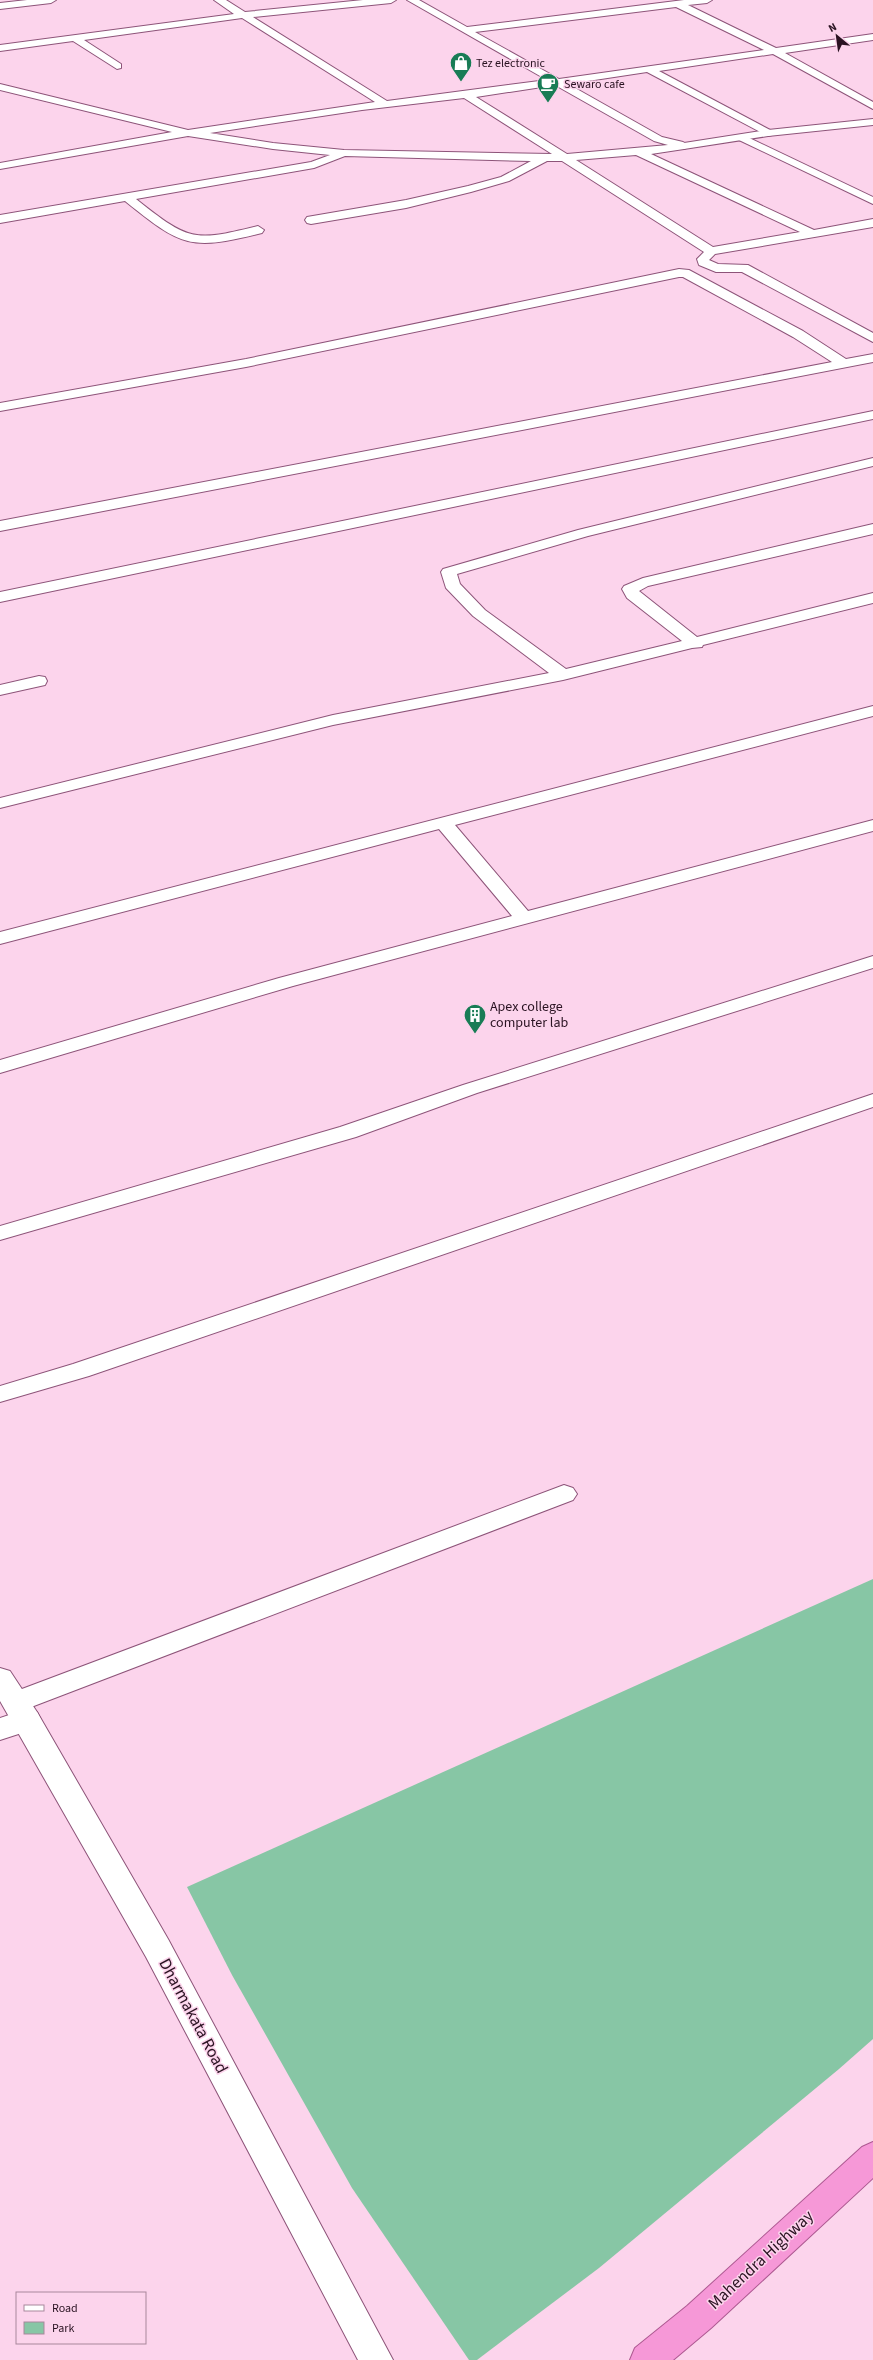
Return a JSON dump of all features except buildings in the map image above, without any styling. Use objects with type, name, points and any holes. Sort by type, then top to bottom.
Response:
[{"type":"highway","name":"Mahendra Highway","points":[[647,2360],[699,2317],[873,2157]]},
{"type":"street","points":[[0,6],[51,0]]},
{"type":"street","points":[[219,0],[385,104]]},
{"type":"street","points":[[0,48],[245,15],[391,0]]},
{"type":"street","points":[[412,0],[554,82],[658,138],[684,146]]},
{"type":"street","points":[[465,30],[707,0]]},
{"type":"street","points":[[678,4],[774,50],[873,106]]},
{"type":"street","points":[[0,166],[188,133],[385,104],[466,95],[873,37]]},
{"type":"street","points":[[75,38],[117,66]]},
{"type":"street","points":[[647,68],[768,133]]},
{"type":"street","points":[[2,88],[188,133],[273,146],[344,153],[562,158],[638,152],[743,138],[768,133],[873,122]]},
{"type":"street","points":[[466,95],[562,158],[711,250]]},
{"type":"street","points":[[743,138],[873,201]]},
{"type":"street","points":[[638,152],[812,233]]},
{"type":"street","points":[[0,219],[314,165],[344,153]]},
{"type":"street","points":[[311,220],[406,204],[472,189],[505,179],[544,158]]},
{"type":"street","points":[[128,198],[160,223],[187,238],[211,239],[258,230]]},
{"type":"street","points":[[873,223],[711,250],[703,259],[703,262],[708,266],[744,268],[873,338]]},
{"type":"street","points":[[0,407],[246,363],[679,273],[685,273],[760,313],[843,363]]},
{"type":"street","points":[[0,526],[873,358]]},
{"type":"street","points":[[0,597],[873,415]]},
{"type":"street","points":[[563,675],[479,613],[452,584],[449,572],[583,533],[873,462]]},
{"type":"street","points":[[696,644],[634,595],[630,589],[643,583],[873,529]]},
{"type":"street","points":[[0,803],[333,720],[563,675],[696,644],[873,598]]},
{"type":"street","points":[[0,690],[40,681]]},
{"type":"street","points":[[0,938],[444,824],[873,711]]},
{"type":"street","points":[[444,824],[523,917]]},
{"type":"street","points":[[0,1067],[286,982],[523,917],[873,825]]},
{"type":"street","points":[[0,1233],[348,1132],[470,1089],[873,962]]},
{"type":"street","points":[[0,1394],[81,1370],[873,1100]]},
{"type":"street","points":[[11,1707],[564,1494]]},
{"type":"street","name":"Dharmakata Road","points":[[11,1707],[157,1948],[376,2360]]},
{"type":"green space","points":[[873,1579],[873,2039],[839,2069],[599,2268],[477,2360],[469,2360],[352,2188],[232,1975],[187,1887]]},
{"type":"place","name":"Tez electronic","points":[[461,82]]},
{"type":"place","name":"Sewaro cafe","points":[[548,104]]},
{"type":"place","name":"Apex college computer lab","points":[[475,1034]]}]
